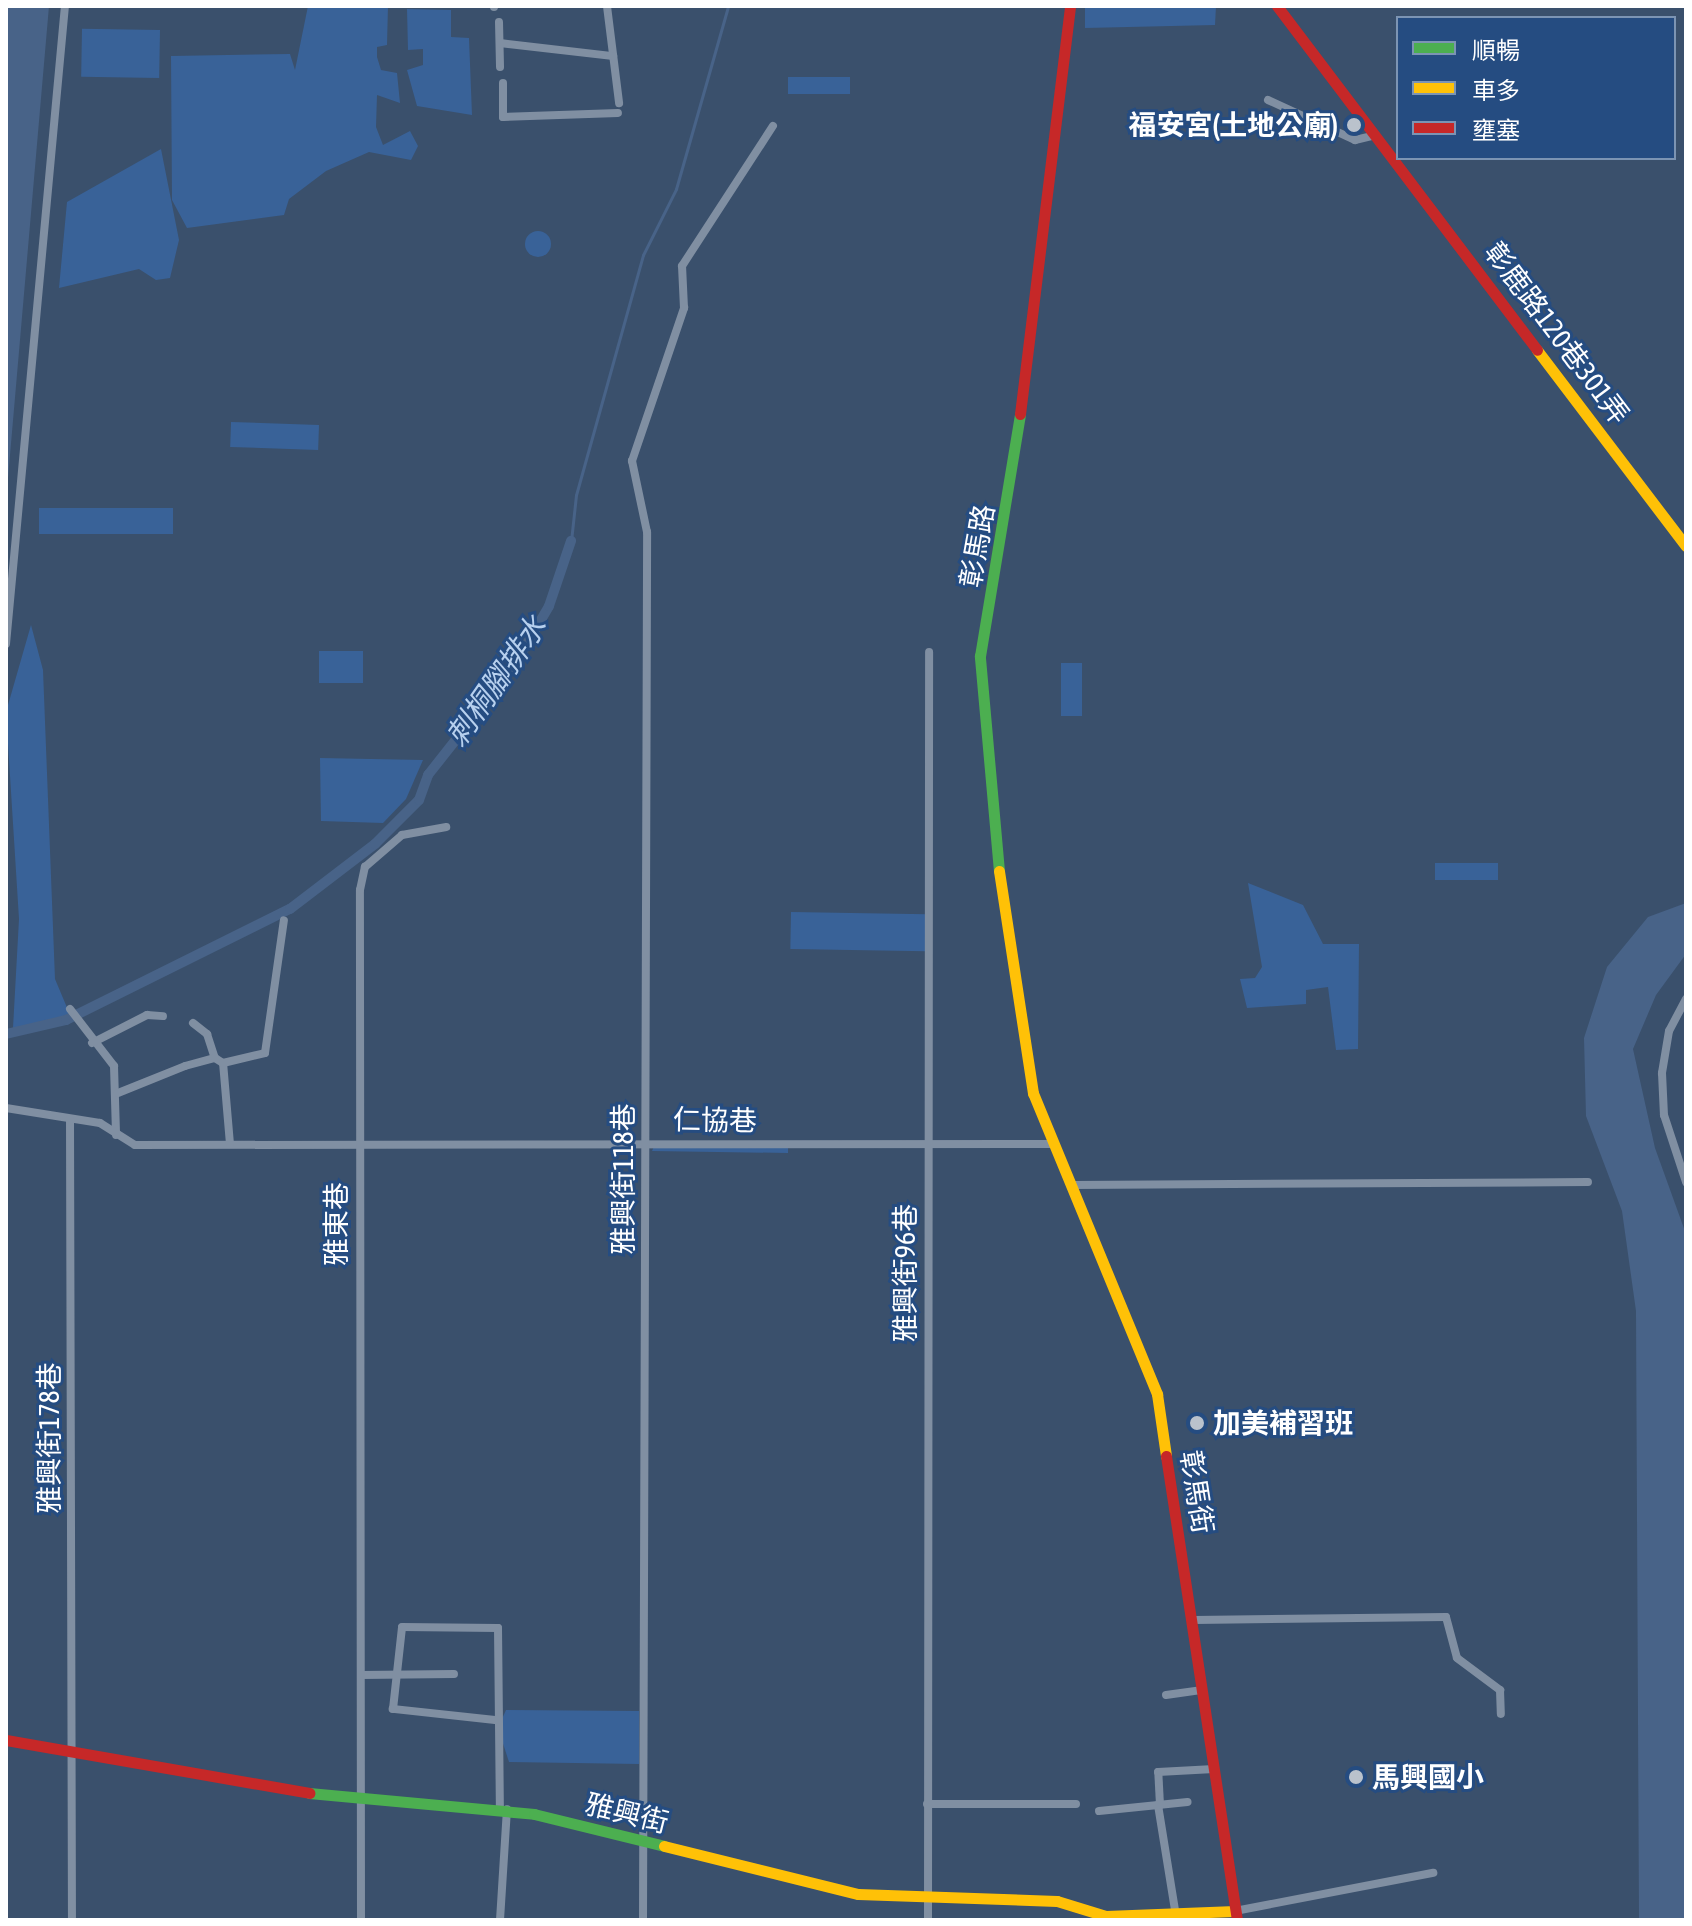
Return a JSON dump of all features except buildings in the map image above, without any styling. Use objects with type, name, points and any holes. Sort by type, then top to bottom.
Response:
[{"type":"street","points":[[6,644],[65,6]]},
{"type":"street","points":[[607,6],[619,103]]},
{"type":"street","name":"彰馬路","points":[[1033,1093],[978,690],[1006,533],[1070,6]]},
{"type":"street","name":"彰鹿路120巷301弄","points":[[1277,6],[1686,546]]},
{"type":"street","points":[[499,22],[500,67]]},
{"type":"street","points":[[500,43],[613,56]]},
{"type":"street","points":[[503,83],[503,117],[618,113]]},
{"type":"street","points":[[1268,100],[1355,140],[1373,136]]},
{"type":"street","name":"雅興街118巷","points":[[643,1920],[647,532],[640,519],[632,461],[684,308],[682,266],[773,126]]},
{"type":"street","name":"雅興街96巷","points":[[928,1920],[926,1145],[929,652]]},
{"type":"street","name":"雅東巷","points":[[361,1920],[358,1142],[365,867],[402,835],[446,827]]},
{"type":"street","points":[[118,1093],[219,1060],[265,1053],[284,920]]},
{"type":"street","points":[[1686,999],[1669,1031],[1662,1073],[1664,1115],[1686,1182]]},
{"type":"street","points":[[70,1009],[92,1043],[114,1066],[118,1093],[116,1136]]},
{"type":"street","points":[[92,1043],[147,1015],[163,1016]]},
{"type":"street","points":[[193,1023],[207,1034],[219,1060],[230,1144]]},
{"type":"street","name":"彰馬街","points":[[1033,1093],[1157,1394],[1194,1620],[1236,1916]]},
{"type":"street","name":"仁協巷","points":[[6,1108],[100,1123],[116,1136],[135,1145],[645,1141],[1054,1144]]},
{"type":"street","name":"雅興街178巷","points":[[70,1119],[72,1920]]},
{"type":"street","points":[[1072,1185],[1588,1182]]},
{"type":"street","points":[[1194,1620],[1446,1617],[1457,1658],[1500,1690],[1501,1714]]},
{"type":"street","points":[[495,1720],[393,1709],[395,1677],[406,1625],[495,1626],[495,1720],[504,1809],[500,1920]]},
{"type":"street","points":[[361,1675],[454,1674]]},
{"type":"street","points":[[1166,1695],[1203,1690]]},
{"type":"street","name":"雅興街","points":[[6,1740],[72,1757],[361,1798],[504,1809],[858,1894],[1057,1901],[1106,1916],[1175,1910],[1236,1916]]},
{"type":"street","points":[[1175,1910],[1159,1805],[1158,1772],[1214,1769]]},
{"type":"street","points":[[1099,1811],[1188,1802]]},
{"type":"street","points":[[927,1804],[1076,1804]]},
{"type":"street","points":[[1236,1916],[1433,1873]]},
{"type":"shaded area","points":[[6,6],[49,6],[6,501]]},
{"type":"shaded area","points":[[308,6],[388,6],[387,45],[377,47],[377,57],[381,70],[397,73],[400,103],[377,95],[376,127],[383,145],[410,131],[418,146],[411,160],[369,152],[326,171],[289,199],[284,215],[187,228],[172,200],[171,56],[290,54],[295,70]]},
{"type":"shaded area","points":[[1085,6],[1216,6],[1215,25],[1085,28]]},
{"type":"shaded area","points":[[407,9],[451,10],[451,37],[469,38],[472,115],[417,106],[407,70],[423,65],[423,49],[408,50]]},
{"type":"shaded area","points":[[82,29],[160,30],[159,78],[81,77]]},
{"type":"shaded area","points":[[788,77],[850,77],[850,94],[788,94]]},
{"type":"shaded area","points":[[161,149],[179,240],[170,278],[156,280],[139,269],[59,288],[67,202]]},
{"type":"shaded area","points":[[538,231],[547,235],[551,244],[547,253],[538,257],[529,253],[525,244],[529,235]]},
{"type":"shaded area","points":[[231,422],[319,425],[318,450],[230,447]]},
{"type":"shaded area","points":[[39,508],[173,508],[173,534],[39,534]]},
{"type":"shaded area","points":[[31,625],[43,670],[55,979],[71,1017],[13,1028],[19,919],[6,712]]},
{"type":"shaded area","points":[[319,651],[363,651],[363,683],[319,683]]},
{"type":"shaded area","points":[[1061,663],[1082,663],[1082,716],[1061,716]]},
{"type":"shaded area","points":[[320,758],[423,760],[406,799],[383,823],[321,821]]},
{"type":"shaded area","points":[[1435,863],[1498,863],[1498,880],[1435,880]]},
{"type":"shaded area","points":[[1248,883],[1303,905],[1323,944],[1359,944],[1358,1049],[1336,1050],[1328,987],[1306,990],[1306,1004],[1247,1008],[1240,979],[1255,978],[1262,967]]},
{"type":"shaded area","points":[[1686,903],[1686,954],[1656,995],[1633,1049],[1655,1148],[1686,1234],[1686,1920],[1639,1920],[1636,1311],[1622,1211],[1586,1116],[1584,1038],[1607,967],[1648,917]]},
{"type":"shaded area","points":[[791,912],[927,914],[926,951],[790,949]]},
{"type":"shaded area","points":[[655,1144],[788,1145],[788,1153],[652,1151]]},
{"type":"shaded area","points":[[506,1710],[639,1711],[639,1764],[509,1762],[498,1728]]},
{"type":"waterway","name":"刺桐腳排水","points":[[571,541],[576,495],[643,255],[676,189],[728,6]]},
{"type":"waterway","name":"刺桐腳排水","points":[[6,1034],[66,1020],[290,909],[375,844],[419,800],[428,775],[514,666],[549,606],[571,541]]},
{"type":"traffic: fast","points":[[999,871],[980,656],[1020,414]]},
{"type":"traffic: fast","points":[[309,1793],[534,1814],[664,1846]]},
{"type":"traffic: slow","points":[[1537,350],[1686,546]]},
{"type":"traffic: slow","points":[[999,871],[1033,1093],[1157,1394],[1166,1456]]},
{"type":"traffic: slow","points":[[664,1846],[858,1894],[1057,1901],[1106,1916],[1235,1911]]},
{"type":"traffic: jam","points":[[1020,414],[1070,6]]},
{"type":"traffic: jam","points":[[1277,6],[1537,350]]},
{"type":"traffic: jam","points":[[1166,1456],[1237,1920]]},
{"type":"traffic: jam","points":[[6,1740],[309,1793]]},
{"type":"place","name":"福安宮(土地公廟)","points":[[1354,125]]},
{"type":"place","name":"加美補習班","points":[[1197,1423]]},
{"type":"place","name":"馬興國小","points":[[1356,1777]]}]
